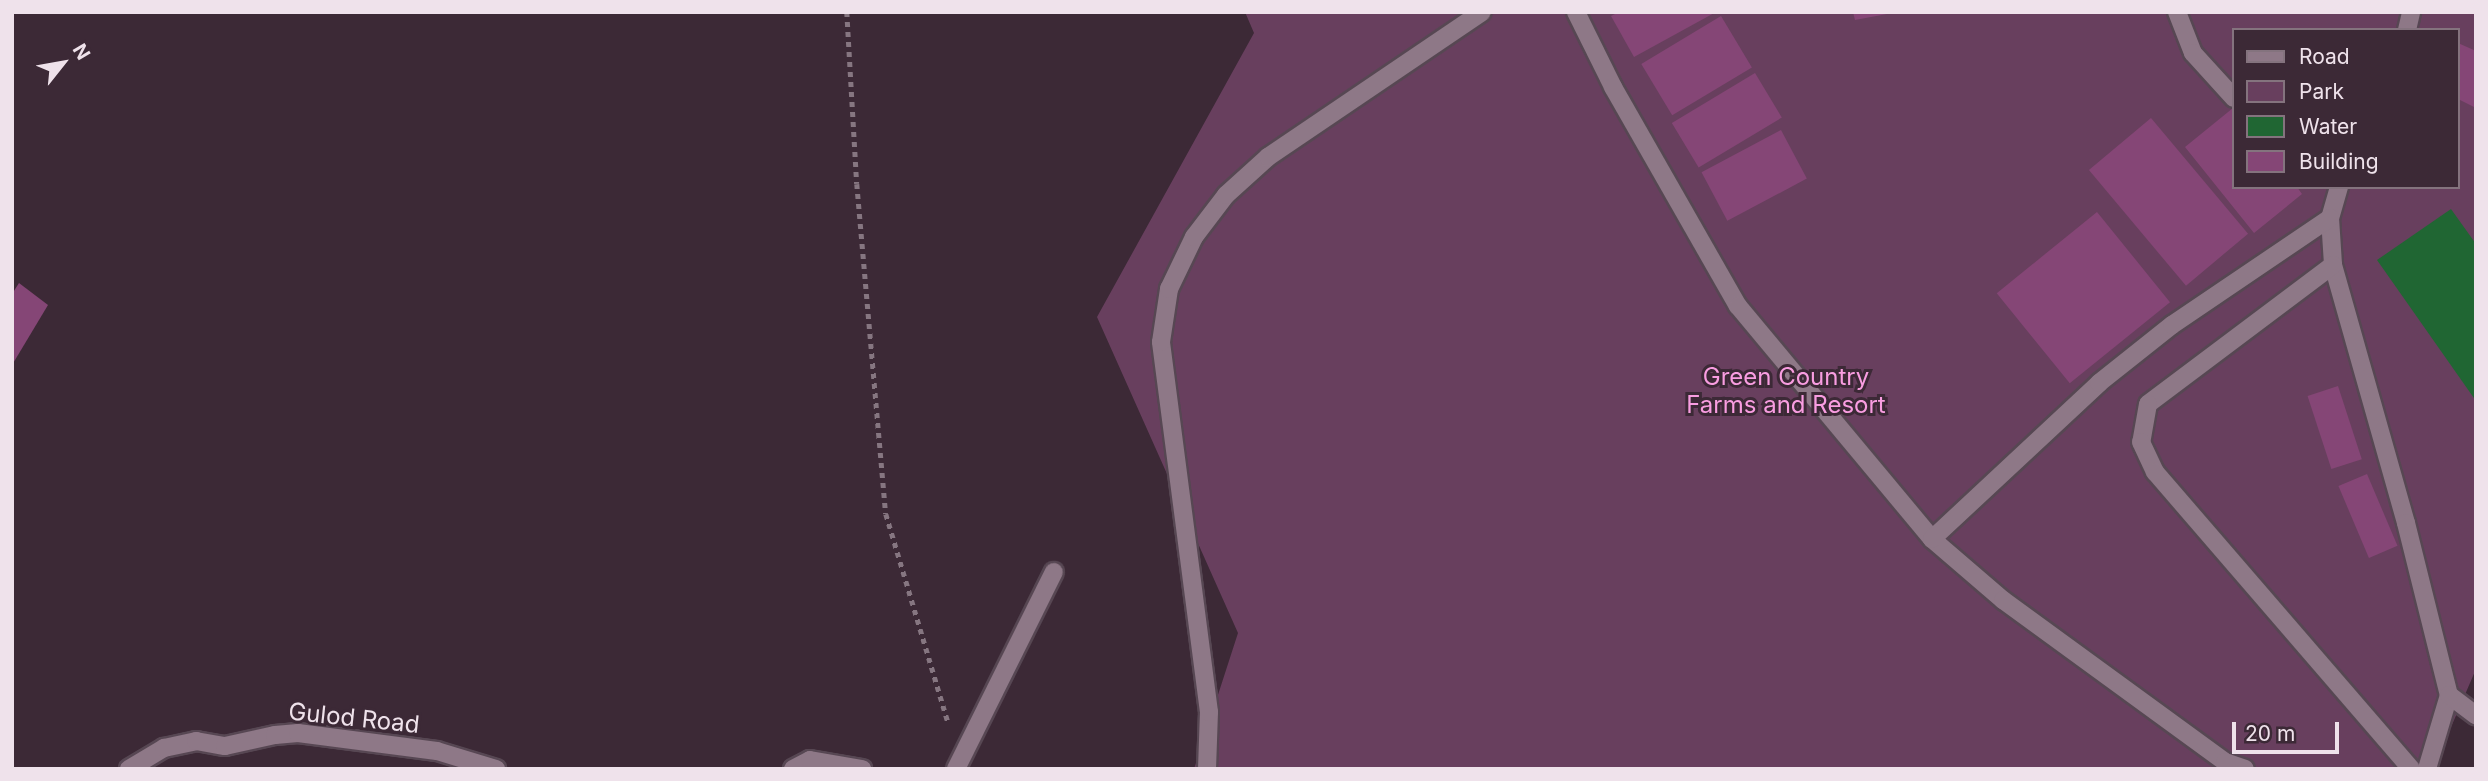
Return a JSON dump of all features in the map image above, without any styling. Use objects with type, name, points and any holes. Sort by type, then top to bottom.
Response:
[{"type":"street","points":[[1207,769],[1209,712],[1161,342],[1169,289],[1194,237],[1226,195],[1268,157],[1482,12]]},
{"type":"street","points":[[1576,12],[1613,88],[1738,306],[1932,539],[2003,600],[2225,762],[2245,769]]},
{"type":"street","points":[[2177,12],[2193,53],[2232,96]]},
{"type":"street","points":[[2338,189],[2330,218],[2333,265],[2406,523],[2449,695],[2427,769]]},
{"type":"street","points":[[1932,539],[2099,383],[2172,325],[2330,218]]},
{"type":"street","points":[[2333,265],[2148,404],[2141,442],[2155,472],[2411,769]]},
{"type":"street","points":[[958,765],[1054,572]]},
{"type":"street","points":[[2449,695],[2476,715]]},
{"type":"street","name":"Gulod Road","points":[[129,769],[164,748],[196,741],[225,746],[275,734],[298,733],[437,751],[496,769]]},
{"type":"street","points":[[793,769],[810,760],[862,769]]},
{"type":"path","points":[[847,12],[857,184],[886,514],[958,765]]},
{"type":"green space","name":"Green Country Farms and Resort","points":[[1245,12],[2476,12],[2476,669],[2433,769],[1194,769],[1238,633],[1097,317],[1254,33]]},
{"type":"water","points":[[2451,209],[2476,244],[2476,401],[2377,260]]},
{"type":"building","points":[[1619,12],[1716,12],[1634,57],[1611,16]]},
{"type":"building","points":[[1853,12],[1887,12],[1887,14],[1855,20]]},
{"type":"building","points":[[1721,16],[1752,67],[1672,115],[1641,64]]},
{"type":"building","points":[[2460,44],[2476,51],[2476,108],[2460,100]]},
{"type":"building","points":[[1755,73],[1782,118],[1699,168],[1672,123]]},
{"type":"building","points":[[2232,109],[2232,189],[2298,189],[2302,194],[2254,233],[2185,147]]},
{"type":"building","points":[[2151,118],[2248,234],[2186,286],[2089,170]]},
{"type":"building","points":[[1781,130],[1807,179],[1727,221],[1702,172]]},
{"type":"building","points":[[2097,212],[2170,302],[2070,383],[1997,293]]},
{"type":"building","points":[[19,283],[48,305],[12,365],[12,294]]},
{"type":"building","points":[[2338,386],[2362,459],[2331,469],[2308,396]]},
{"type":"building","points":[[2367,474],[2397,546],[2369,558],[2338,486]]}]
